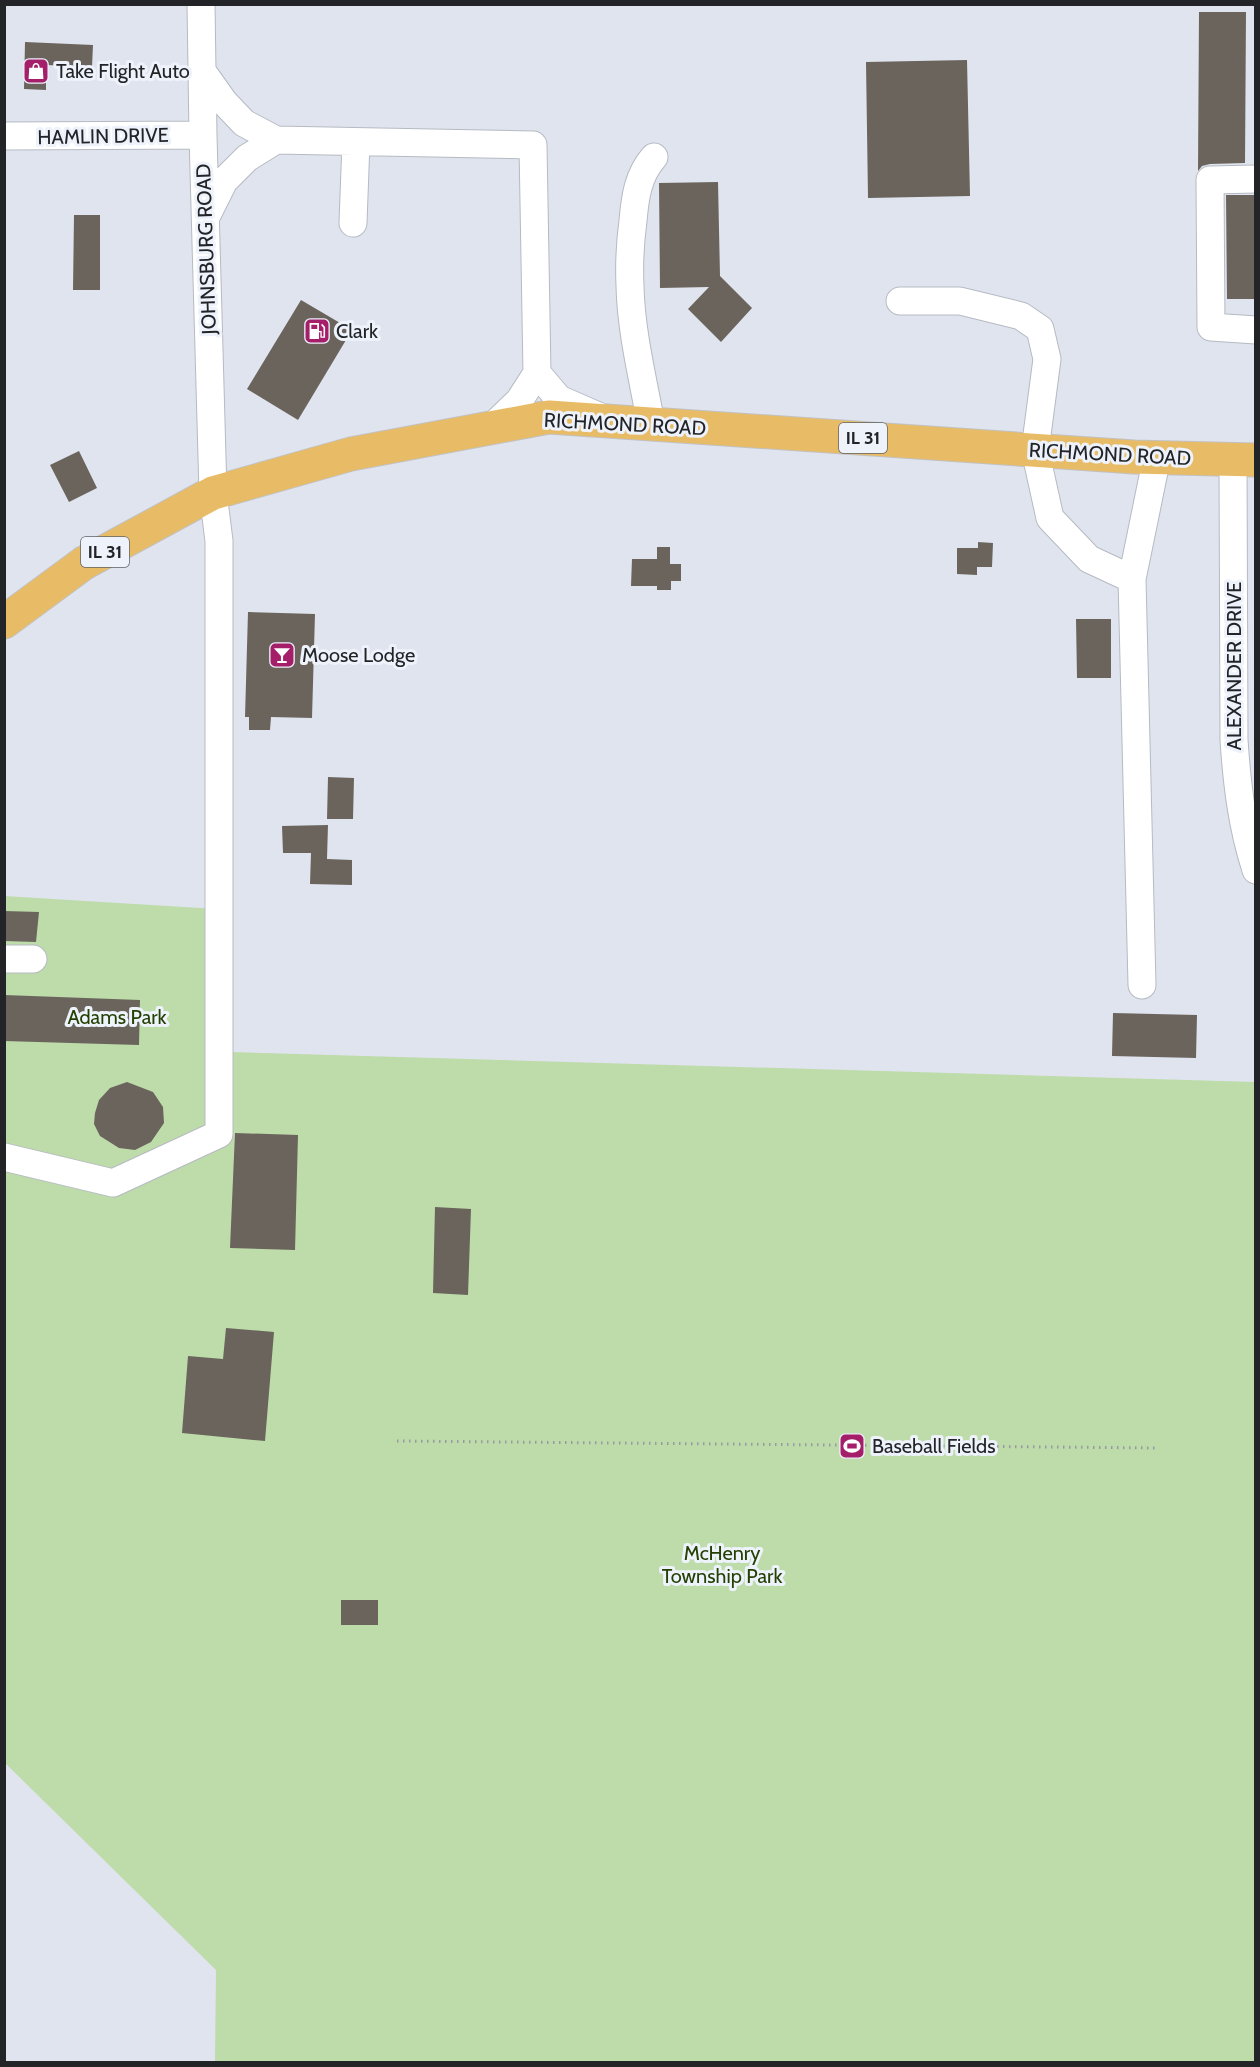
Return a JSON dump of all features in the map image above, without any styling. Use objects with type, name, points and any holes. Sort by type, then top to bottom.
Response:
[{"type":"main road","name":"RICHMOND ROAD","points":[[4,622],[84,563],[213,493],[351,454],[549,417],[1035,450],[1244,460]]},
{"type":"street","name":"JOHNSBURG ROAD","points":[[4,1157],[113,1184],[219,1134],[219,541],[213,493],[202,135],[201,4]]},
{"type":"street","points":[[202,72],[224,102],[244,123],[276,140],[533,145],[537,373],[519,401],[492,427]]},
{"type":"street","name":"HAMLIN DRIVE","points":[[4,136],[202,135]]},
{"type":"street","points":[[205,219],[224,182],[247,158],[276,140]]},
{"type":"street","points":[[353,223],[356,142]]},
{"type":"street","points":[[651,424],[632,314],[630,243],[636,194],[644,167],[654,157]]},
{"type":"street","points":[[1256,179],[1210,180],[1211,327],[1256,330]]},
{"type":"street","points":[[900,301],[960,301],[1021,316],[1040,329],[1047,359],[1035,450],[1050,518],[1089,559],[1132,579]]},
{"type":"street","points":[[537,373],[559,399],[608,421]]},
{"type":"street","points":[[1142,985],[1132,579],[1157,457]]},
{"type":"street","name":"ALEXANDER DRIVE","points":[[1244,460],[1245,733],[1237,786],[1241,813],[1256,870]]},
{"type":"street","points":[[4,959],[33,959]]},
{"type":"path","points":[[396,1441],[1159,1448]]},
{"type":"green space","name":"McHenry Township Park","points":[[4,896],[233,910],[230,1052],[1255,1082],[1255,2062],[215,2062],[216,1970],[5,1763]]},
{"type":"building","points":[[1199,12],[1246,12],[1245,163],[1210,164],[1202,166],[1198,171]]},
{"type":"building","points":[[25,42],[93,45],[92,67],[46,65],[46,90],[24,89]]},
{"type":"building","points":[[967,60],[970,196],[868,198],[866,62]]},
{"type":"building","points":[[718,182],[720,276],[752,308],[721,342],[688,309],[709,287],[660,288],[659,183]]},
{"type":"building","points":[[1226,195],[1256,195],[1256,299],[1227,299]]},
{"type":"building","points":[[74,215],[100,215],[100,290],[73,290]]},
{"type":"building","points":[[301,300],[352,330],[298,420],[247,389]]},
{"type":"building","points":[[79,451],[97,488],[69,502],[50,465]]},
{"type":"building","points":[[978,542],[993,543],[992,567],[977,567],[977,575],[957,574],[957,548],[978,548]]},
{"type":"building","points":[[657,547],[670,547],[670,564],[681,564],[681,581],[671,581],[671,590],[657,590],[657,586],[631,586],[632,559],[657,559]]},
{"type":"building","points":[[248,612],[315,614],[312,718],[271,717],[270,730],[249,730],[249,717],[245,717]]},
{"type":"building","points":[[1076,619],[1111,619],[1111,678],[1077,678]]},
{"type":"building","points":[[328,777],[354,778],[353,819],[327,819]]},
{"type":"building","points":[[328,825],[327,859],[352,860],[352,885],[310,884],[311,853],[283,853],[282,826]]},
{"type":"building","points":[[4,911],[39,912],[36,942],[4,941]]},
{"type":"building","points":[[4,995],[140,1000],[139,1045],[4,1041]]},
{"type":"building","points":[[1113,1013],[1197,1015],[1196,1058],[1112,1056]]},
{"type":"building","points":[[127,1082],[153,1092],[163,1107],[164,1123],[151,1142],[135,1150],[119,1148],[100,1136],[94,1124],[99,1100],[110,1088]]},
{"type":"building","points":[[235,1133],[298,1135],[295,1250],[230,1248]]},
{"type":"building","points":[[435,1207],[471,1209],[468,1295],[433,1293]]},
{"type":"building","points":[[226,1328],[274,1332],[265,1441],[182,1433],[188,1356],[223,1359]]},
{"type":"building","points":[[341,1600],[378,1600],[378,1625],[341,1625]]},
{"type":"place","name":"Take Flight Auto","points":[[36,71]]},
{"type":"place","name":"Clark","points":[[317,331]]},
{"type":"place","name":"Moose Lodge","points":[[282,655]]},
{"type":"place","name":"Baseball Fields","points":[[852,1446]]},
{"type":"park label","name":"Adams Park","points":[[117,1017]]}]
